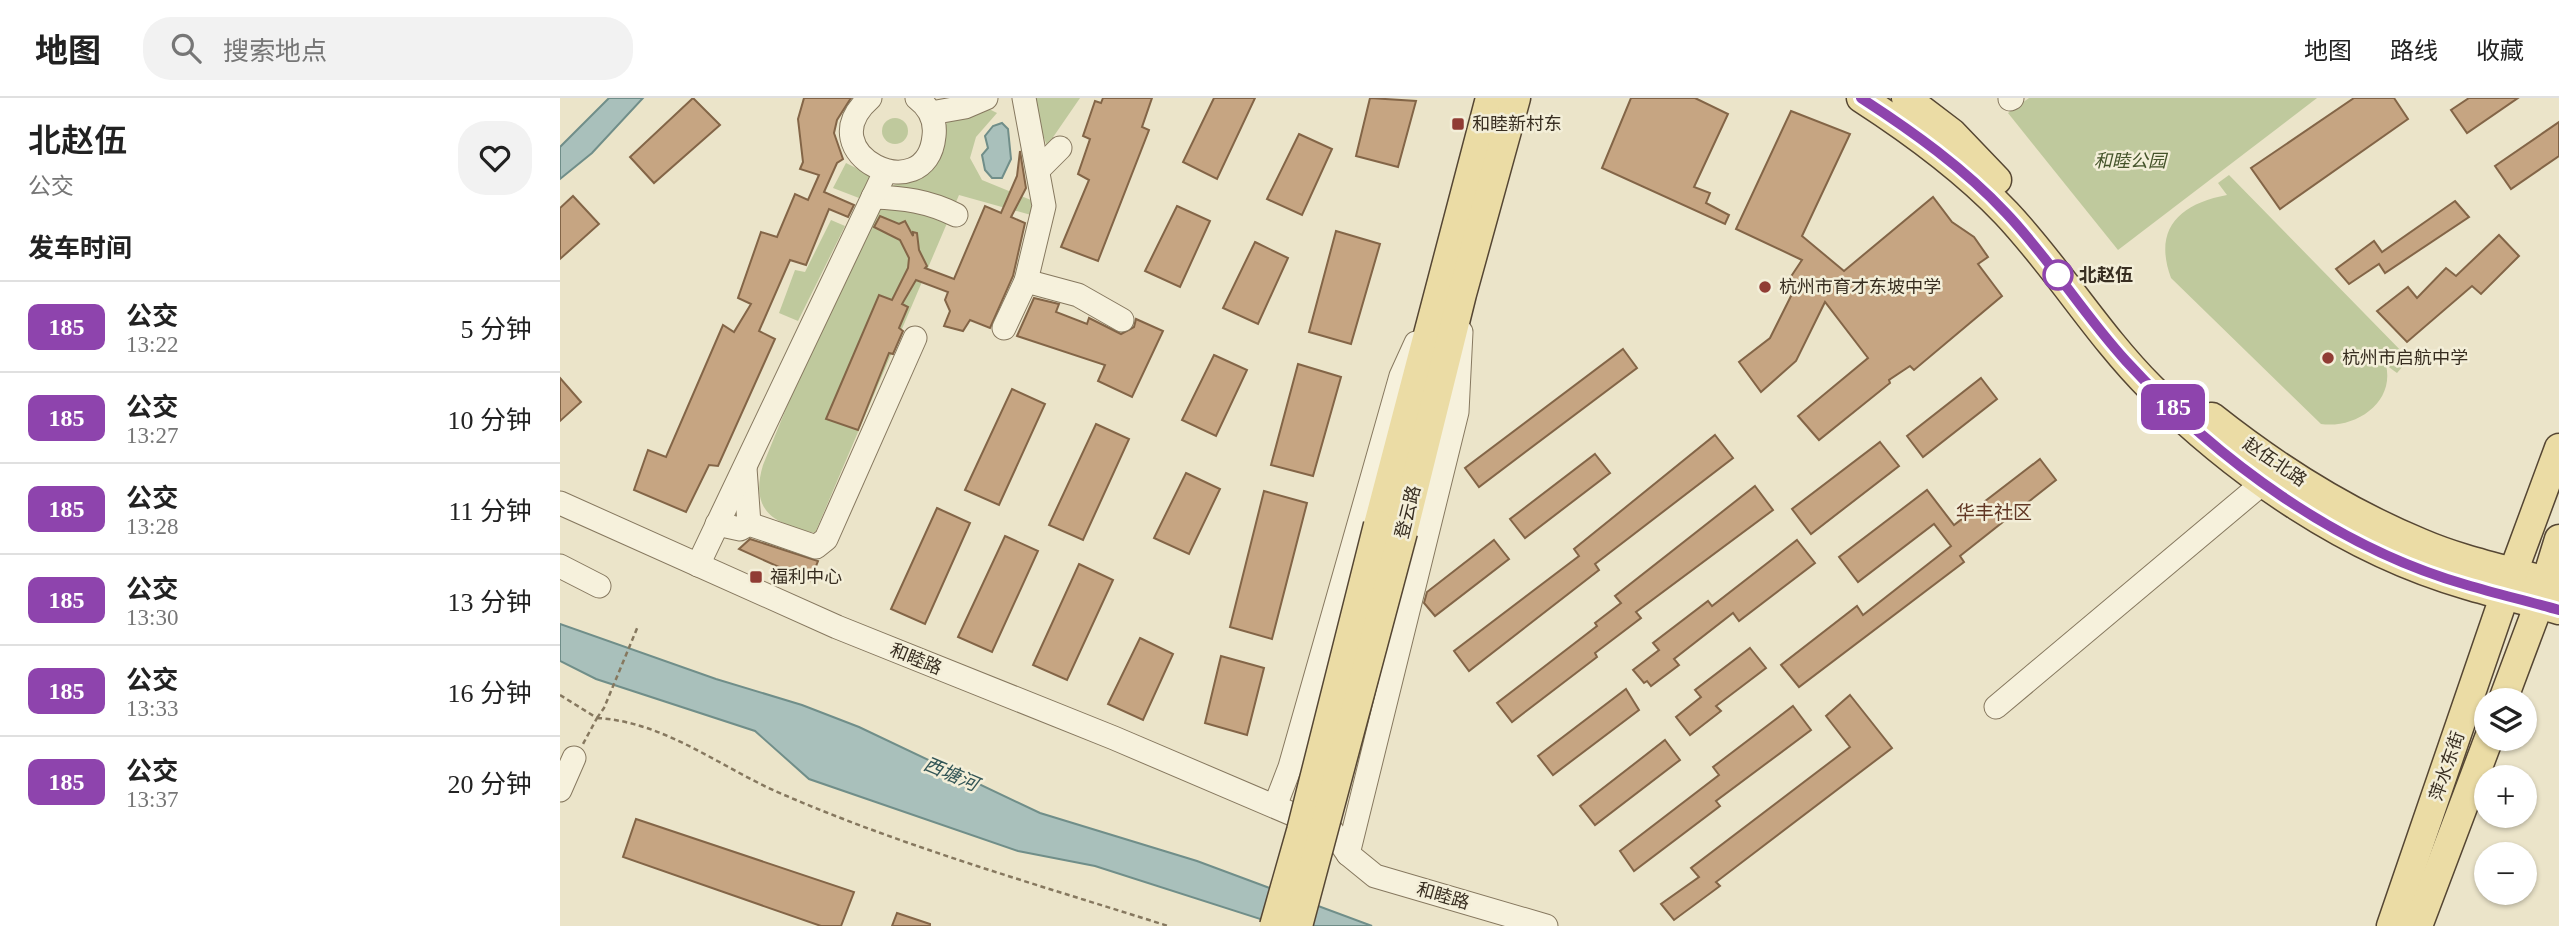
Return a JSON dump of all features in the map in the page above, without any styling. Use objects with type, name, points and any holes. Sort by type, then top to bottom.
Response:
[{"type":"main road","name":"登云路","points":[[1298,926],[1390,528],[1452,289],[1490,98]]},
{"type":"main road","name":"登云路","points":[[1452,289],[1516,98]]},
{"type":"main road","name":"赵伍北路","points":[[1861,98],[1904,126],[1986,194],[2041,253],[2089,318],[2152,388],[2290,502],[2358,541],[2466,585],[2509,583]]},
{"type":"main road","name":"赵伍北路","points":[[1906,98],[1952,133],[2018,200],[2129,339],[2184,396],[2206,413],[2259,452],[2362,515],[2509,583],[2551,595]]},
{"type":"main road","name":"萍水东街","points":[[2391,926],[2509,583],[2559,447]]},
{"type":"main road","name":"登云路","points":[[1274,926],[1390,528]]},
{"type":"main road","points":[[2508,688],[2551,595],[2559,538]]},
{"type":"main road","name":"萍水东街","points":[[2418,926],[2484,751]]},
{"type":"street","points":[[870,98],[855,118],[855,145],[872,167],[885,172],[911,169],[930,151],[935,125],[924,105]]},
{"type":"street","points":[[924,105],[965,107],[986,98]]},
{"type":"street","points":[[1004,328],[1026,281],[1044,206],[1024,98]]},
{"type":"street","points":[[1038,170],[1060,148]]},
{"type":"street","points":[[698,565],[885,172]]},
{"type":"street","points":[[873,197],[911,198],[933,204],[956,215]]},
{"type":"street","points":[[1026,281],[1078,295],[1122,320]]},
{"type":"street","points":[[1275,806],[1297,740],[1401,376],[1452,289]]},
{"type":"street","points":[[1348,854],[1457,412],[1452,289]]},
{"type":"street","points":[[717,524],[740,529],[749,524],[817,547],[826,539],[915,338]]},
{"type":"street","points":[[745,464],[749,524]]},
{"type":"street","points":[[1996,707],[2264,482]]},
{"type":"street","name":"和睦路","points":[[560,503],[837,627],[1332,831],[1348,854],[1375,876],[1546,926]]},
{"type":"street","points":[[560,566],[599,586]]},
{"type":"street","points":[[560,790],[574,758]]},
{"type":"path","points":[[574,758],[604,708],[638,626]]},
{"type":"path","points":[[560,695],[597,718],[616,719],[681,740],[781,794],[931,851],[1168,926]]},
{"type":"green space","points":[[1035,98],[1080,98],[1047,146],[1038,121]]},
{"type":"green space","name":"和睦公园","points":[[2029,98],[2317,98],[2118,250],[2008,113]]},
{"type":"green space","points":[[989,109],[997,113],[976,137],[970,158],[982,180],[1031,200],[1031,215],[959,195],[815,533],[777,520],[763,505],[760,494],[763,465],[803,367],[888,187],[914,177],[930,165],[939,148],[947,122]]},
{"type":"green space","points":[[895,118],[904,122],[908,131],[904,140],[895,144],[886,140],[882,131],[886,122]]},
{"type":"green space","points":[[846,163],[872,176],[859,198],[833,188]]},
{"type":"green space","points":[[2229,175],[2409,359],[2397,373],[2386,365],[2384,391],[2370,411],[2359,418],[2321,424],[2171,278],[2165,246],[2174,222],[2183,212],[2195,205],[2227,195],[2218,183]]},
{"type":"green space","points":[[831,220],[845,226],[798,321],[779,313],[795,270],[805,272]]},
{"type":"water","points":[[609,98],[643,98],[592,153],[560,179],[560,147]]},
{"type":"water","points":[[1002,123],[1008,129],[1011,159],[1002,178],[992,178],[985,170],[982,155],[988,148],[985,136],[993,126]]},
{"type":"water","name":"西塘河","points":[[560,624],[716,679],[802,705],[859,727],[1040,813],[1197,861],[1372,926],[1282,926],[1095,866],[1018,851],[809,779],[755,731],[596,679],[560,661]]},
{"type":"building","points":[[693,98],[720,125],[654,183],[630,157]]},
{"type":"building","points":[[804,98],[851,98],[837,120],[834,133],[843,159],[837,163],[824,192],[854,205],[848,217],[829,209],[806,265],[790,260],[759,331],[775,339],[718,466],[709,465],[686,512],[634,490],[648,450],[666,457],[723,325],[734,332],[751,304],[738,298],[761,232],[777,237],[795,194],[808,200],[819,175],[800,169],[803,162],[798,119]]},
{"type":"building","points":[[1103,98],[1152,98],[1142,127],[1149,130],[1098,261],[1061,247],[1089,180],[1078,174],[1090,139],[1083,136],[1095,101],[1101,103]]},
{"type":"building","points":[[1214,98],[1255,98],[1217,179],[1183,162]]},
{"type":"building","points":[[1370,98],[1416,101],[1398,167],[1356,156]]},
{"type":"building","points":[[1631,98],[1695,98],[1728,114],[1694,187],[1710,193],[1706,203],[1729,215],[1725,224],[1602,168]]},
{"type":"building","points":[[2354,98],[2394,98],[2408,119],[2280,209],[2251,168]]},
{"type":"building","points":[[2469,98],[2518,98],[2467,133],[2451,110]]},
{"type":"building","points":[[1791,111],[1850,134],[1802,236],[1844,271],[1933,197],[1952,222],[1974,237],[1988,257],[1978,264],[2002,296],[1914,370],[1910,366],[1889,380],[1890,383],[1819,440],[1798,416],[1868,358],[1825,302],[1796,361],[1761,392],[1739,362],[1770,338],[1794,290],[1786,284],[1802,260],[1736,229]]},
{"type":"building","points":[[2559,122],[2559,156],[2511,189],[2495,166]]},
{"type":"building","points":[[1299,134],[1332,149],[1302,215],[1267,199]]},
{"type":"building","points":[[1020,151],[1026,188],[1011,217],[1025,223],[1013,276],[990,328],[970,320],[963,331],[944,326],[950,311],[945,300],[948,292],[916,280],[902,304],[908,307],[899,328],[903,331],[893,354],[889,353],[858,430],[826,419],[879,295],[892,300],[908,268],[909,258],[900,240],[874,227],[880,216],[899,224],[905,221],[913,236],[913,232],[917,233],[919,250],[927,266],[925,268],[954,279],[985,206],[1001,213],[1017,176]]},
{"type":"building","points":[[573,196],[599,224],[560,259],[560,208]]},
{"type":"building","points":[[2455,201],[2469,217],[2385,273],[2379,264],[2349,284],[2336,269],[2374,241],[2382,252]]},
{"type":"building","points":[[1177,206],[1210,221],[1180,287],[1145,271]]},
{"type":"building","points":[[1336,231],[1380,244],[1351,344],[1309,332]]},
{"type":"building","points":[[2499,235],[2519,256],[2481,294],[2472,286],[2407,342],[2377,311],[2408,287],[2417,298],[2446,268],[2456,276]]},
{"type":"building","points":[[1255,242],[1288,258],[1258,324],[1223,308]]},
{"type":"building","points":[[1034,298],[1059,304],[1056,312],[1087,324],[1089,318],[1121,334],[1134,327],[1136,319],[1163,331],[1132,397],[1098,381],[1105,365],[1017,336]]},
{"type":"building","points":[[1623,349],[1637,368],[1479,487],[1465,468]]},
{"type":"building","points":[[1214,355],[1247,370],[1216,436],[1182,420]]},
{"type":"building","points":[[1298,364],[1341,377],[1313,476],[1271,465]]},
{"type":"building","points":[[560,378],[581,402],[560,421]]},
{"type":"building","points":[[1981,378],[1997,399],[1923,457],[1907,436]]},
{"type":"building","points":[[1012,389],[1045,404],[999,505],[965,490]]},
{"type":"building","points":[[1096,424],[1129,439],[1083,540],[1049,525]]},
{"type":"building","points":[[1715,435],[1733,458],[1595,564],[1599,570],[1469,671],[1454,651],[1579,556],[1574,549]]},
{"type":"building","points":[[1880,442],[1899,466],[1811,534],[1792,509]]},
{"type":"building","points":[[1595,454],[1610,473],[1525,538],[1510,519]]},
{"type":"building","points":[[2040,459],[2056,480],[1960,556],[1964,562],[1799,687],[1781,665],[1857,606],[1863,615],[1951,546],[1934,524],[1858,582],[1839,557],[1927,490],[1954,525]]},
{"type":"building","points":[[1186,473],[1220,489],[1189,554],[1154,538]]},
{"type":"building","points":[[1755,486],[1773,510],[1636,612],[1641,618],[1595,653],[1597,657],[1512,722],[1497,703],[1597,626],[1595,623],[1621,603],[1615,596]]},
{"type":"building","points":[[1264,491],[1307,503],[1272,639],[1230,627]]},
{"type":"building","points":[[937,508],[970,523],[925,624],[891,609]]},
{"type":"building","points":[[1005,536],[1038,551],[992,652],[958,637]]},
{"type":"building","points":[[750,539],[818,561],[810,581],[739,549]]},
{"type":"building","points":[[1494,540],[1509,559],[1435,616],[1424,603],[1427,592]]},
{"type":"building","points":[[1797,540],[1815,563],[1739,621],[1733,613],[1674,659],[1679,665],[1651,686],[1647,681],[1644,683],[1633,670],[1659,650],[1653,643],[1708,601],[1712,606]]},
{"type":"building","points":[[1079,564],[1113,580],[1067,680],[1033,665]]},
{"type":"building","points":[[1140,638],[1173,654],[1143,720],[1108,704]]},
{"type":"building","points":[[1750,648],[1766,668],[1716,706],[1721,711],[1690,735],[1676,717],[1701,697],[1695,690]]},
{"type":"building","points":[[1221,656],[1264,668],[1247,735],[1205,723]]},
{"type":"building","points":[[1626,689],[1639,710],[1553,775],[1538,756]]},
{"type":"building","points":[[1850,695],[1892,748],[1716,882],[1720,886],[1674,920],[1661,904],[1699,877],[1691,868],[1850,747],[1826,716]]},
{"type":"building","points":[[1793,706],[1811,730],[1716,801],[1720,806],[1634,871],[1620,851],[1719,775],[1713,767]]},
{"type":"building","points":[[1665,740],[1680,760],[1595,825],[1580,806]]},
{"type":"building","points":[[636,819],[854,892],[841,926],[821,926],[623,857]]},
{"type":"building","points":[[897,913],[930,924],[930,926],[892,926]]},
{"type":"bus line","name":"185","points":[[1861,98],[1904,126],[2006,212],[2041,253],[2089,318],[2152,388],[2192,425],[2290,502],[2358,541],[2406,563],[2466,585],[2559,610]]},
{"type":"place","name":"和睦新村东","points":[[1458,124]]},
{"type":"place","name":"北赵伍","points":[[2058,275]]},
{"type":"place","name":"杭州市育才东坡中学","points":[[1765,287]]},
{"type":"place","name":"杭州市启航中学","points":[[2328,358]]},
{"type":"place","name":"福利中心","points":[[756,577]]},
{"type":"district","name":"华丰社区","points":[[1994,512]]}]
